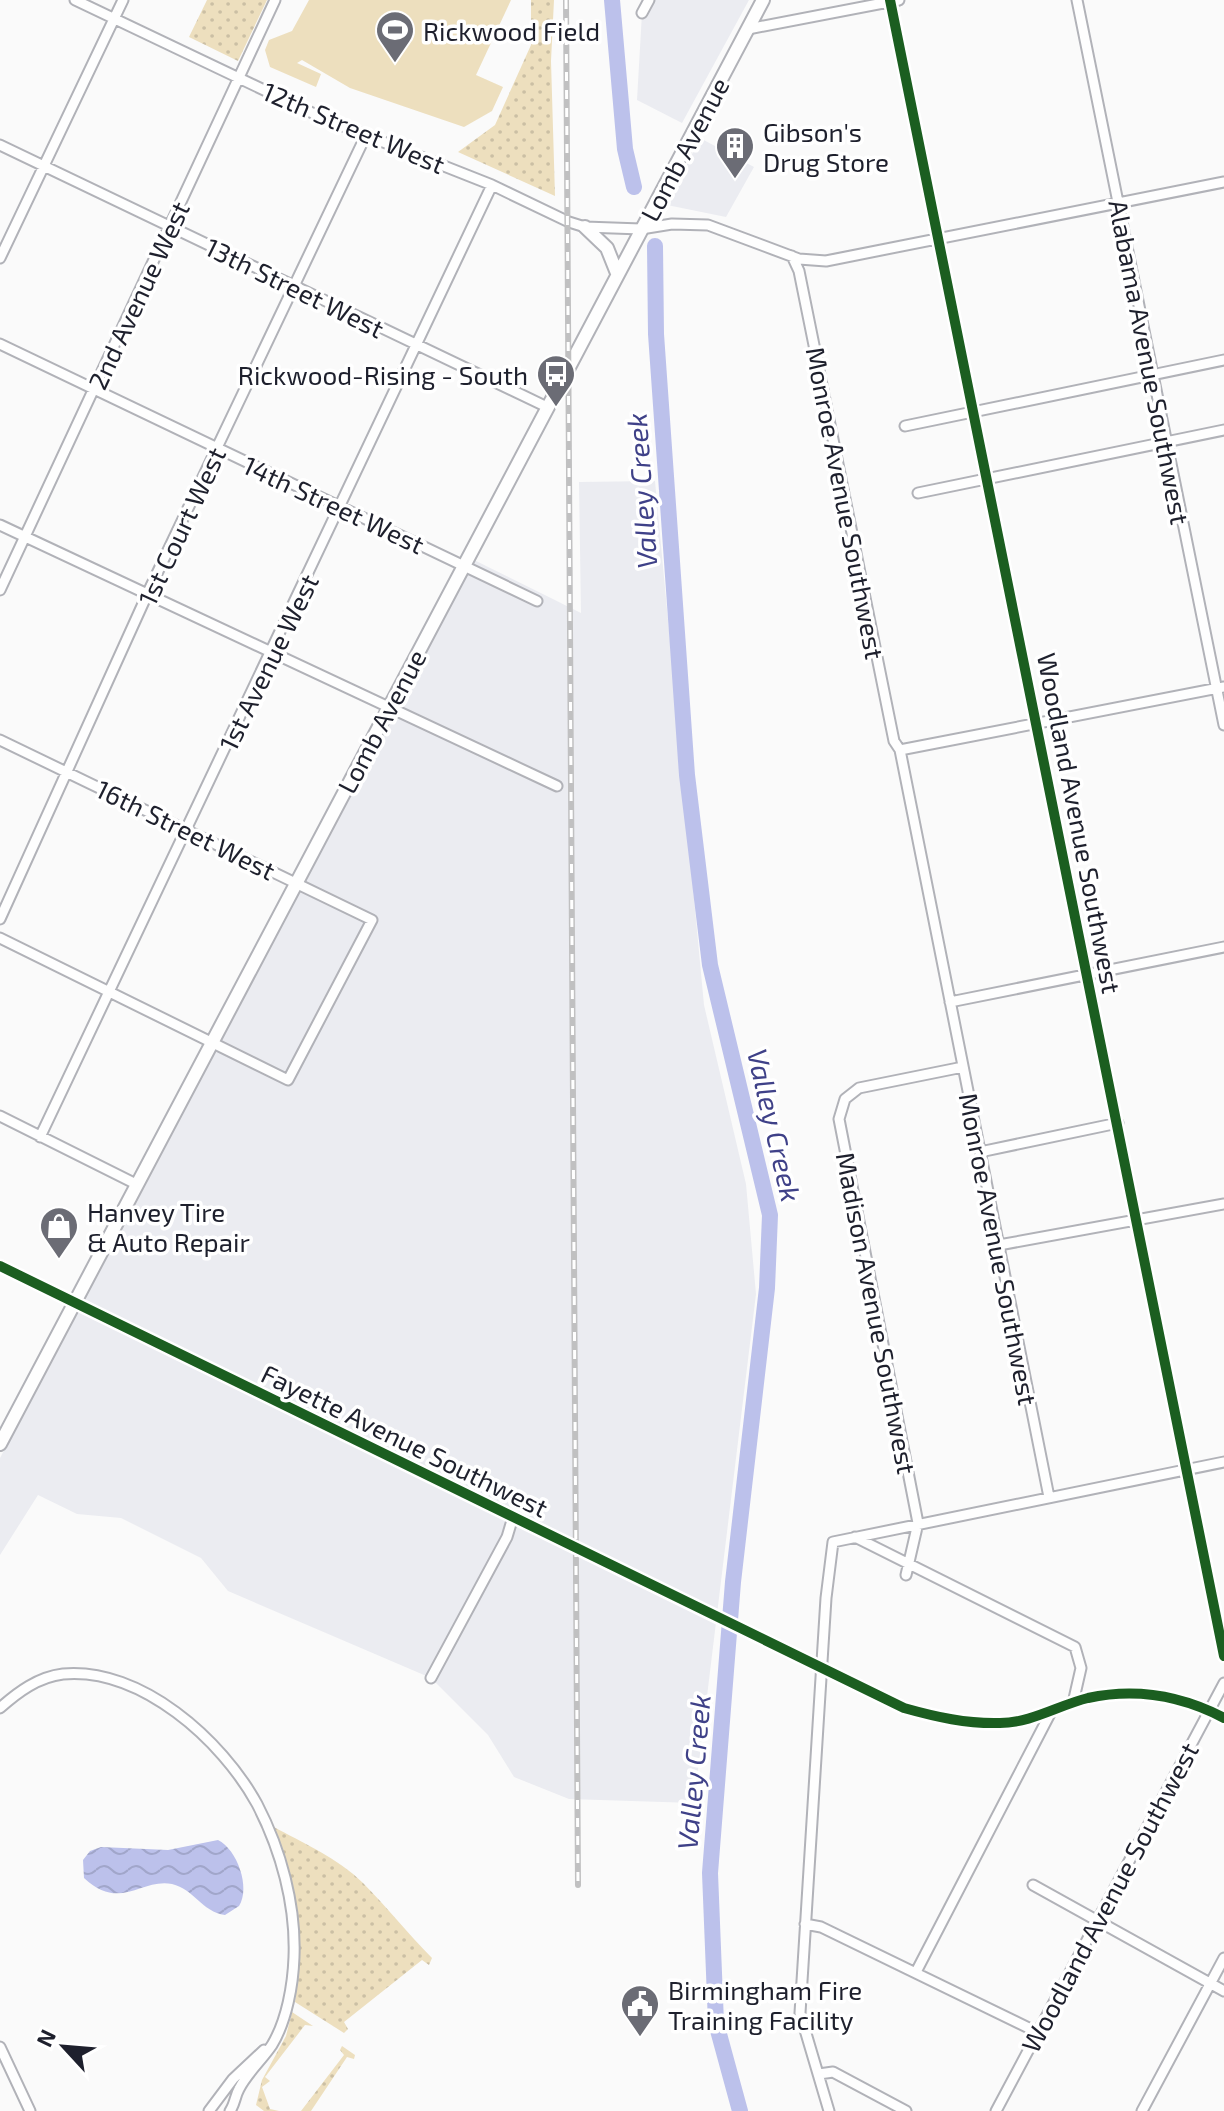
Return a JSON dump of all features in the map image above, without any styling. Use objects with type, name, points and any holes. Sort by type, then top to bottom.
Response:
[{"type":"main road","name":"Lomb Avenue","points":[[0,1444],[763,0]]},
{"type":"main road","points":[[585,227],[607,248],[617,273]]},
{"type":"street","name":"12th Street West","points":[[75,0],[366,135],[492,185],[585,227],[641,229],[708,225],[792,256],[826,261],[1224,182]]},
{"type":"street","points":[[0,258],[123,0]]},
{"type":"street","name":"2nd Avenue West","points":[[0,590],[275,0]]},
{"type":"street","points":[[642,13],[649,0]]},
{"type":"street","name":"Alabama Avenue Southwest","points":[[1077,0],[1165,442],[1220,688],[1224,725]]},
{"type":"street","points":[[748,29],[894,1]]},
{"type":"street","name":"Woodland Avenue Southwest","points":[[894,1],[938,239],[1224,1656]]},
{"type":"street","name":"1st Court West","points":[[0,919],[217,448],[366,135]]},
{"type":"street","name":"13th Street West","points":[[0,145],[547,407]]},
{"type":"street","name":"1st Avenue West","points":[[40,1137],[112,992],[492,185]]},
{"type":"street","name":"Monroe Avenue Southwest","points":[[792,256],[799,271],[894,741],[900,750],[1049,1497]]},
{"type":"street","name":"14th Street West","points":[[0,344],[537,601]]},
{"type":"street","points":[[905,426],[1224,360]]},
{"type":"street","points":[[918,493],[1224,430]]},
{"type":"street","points":[[0,525],[557,786]]},
{"type":"street","points":[[900,750],[1220,688]]},
{"type":"street","name":"16th Street West","points":[[0,740],[372,920],[288,1080],[212,1042]]},
{"type":"street","points":[[0,938],[212,1042]]},
{"type":"street","points":[[950,1002],[1224,947]]},
{"type":"street","name":"Madison Avenue Southwest","points":[[918,1523],[840,1132],[843,1104],[859,1088],[963,1067]]},
{"type":"street","points":[[0,1116],[136,1184]]},
{"type":"street","points":[[980,1152],[1118,1123]]},
{"type":"street","points":[[999,1245],[1224,1204]]},
{"type":"street","name":"Fayette Avenue Southwest","points":[[0,1266],[904,1708],[944,1720],[1002,1724],[1088,1698],[1143,1695],[1188,1700],[1224,1718]]},
{"type":"street","points":[[829,2111],[800,2013],[821,1668],[830,1552],[836,1539],[1224,1462]]},
{"type":"street","points":[[431,1678],[507,1537],[513,1517]]},
{"type":"street","points":[[906,1575],[918,1523]]},
{"type":"street","points":[[855,1537],[1075,1647],[1081,1668],[1073,1703]]},
{"type":"street","points":[[1,1708],[32,1683],[61,1674],[85,1674],[122,1682],[154,1699],[195,1729],[234,1768],[257,1804],[274,1841],[286,1881],[293,1923],[294,1959],[288,2002],[273,2043],[238,2089],[230,2111]]},
{"type":"street","name":"Woodland Avenue Southwest","points":[[996,2111],[1224,1683]]},
{"type":"street","points":[[916,1972],[1052,1710]]},
{"type":"street","points":[[1033,1885],[1224,1991]]},
{"type":"street","points":[[805,1924],[821,1927],[1037,2032]]},
{"type":"street","points":[[1142,2111],[1224,1958]]},
{"type":"street","points":[[209,2111],[233,2079],[273,2043]]},
{"type":"street","points":[[0,2047],[30,2111]]},
{"type":"street","points":[[819,2074],[833,2072],[906,2111]]},
{"type":"shaded area","points":[[207,0],[267,0],[238,61],[189,37]]},
{"type":"shaded area","name":"Rickwood Field","points":[[309,0],[511,0],[476,75],[503,87],[492,111],[464,127],[350,88],[302,60],[297,63],[321,74],[316,87],[270,67],[265,50],[269,40],[292,31]]},
{"type":"shaded area","points":[[531,0],[554,0],[551,61],[555,196],[458,152],[495,125],[531,45]]},
{"type":"shaded area","points":[[650,0],[749,0],[682,123],[637,100],[642,13]]},
{"type":"shaded area","points":[[700,138],[754,167],[726,217],[667,205]]},
{"type":"shaded area","points":[[655,481],[704,1005],[746,1184],[756,1294],[694,1803],[569,1799],[514,1777],[488,1735],[431,1678],[228,1591],[201,1558],[121,1518],[77,1514],[38,1495],[0,1555],[0,1458],[472,559],[581,613],[579,482]]},
{"type":"shaded area","points":[[272,1826],[353,1874],[432,1958],[429,1965],[422,1960],[344,2022],[348,2029],[344,2033],[295,2002],[298,1956],[295,1912],[286,1869]]},
{"type":"shaded area","points":[[292,2012],[313,2026],[305,2025],[265,2077],[270,2081],[262,2087],[270,2109],[279,2111],[264,2111],[256,2105],[262,2080],[286,2036]]},
{"type":"shaded area","points":[[342,2046],[355,2055],[354,2059],[347,2057],[311,2111],[301,2111],[344,2055],[340,2050]]},
{"type":"water","points":[[218,1840],[236,1860],[243,1880],[239,1906],[225,1915],[210,1910],[172,1884],[161,1883],[119,1893],[97,1888],[84,1878],[83,1860],[90,1851],[101,1847],[168,1850]]},
{"type":"waterway","name":"Valley Creek","points":[[612,0],[625,149],[634,187]]},
{"type":"waterway","name":"Valley Creek","points":[[655,246],[656,334],[687,775],[710,965],[770,1215],[767,1288],[733,1582],[710,1873],[716,2023],[740,2111]]},
{"type":"railway","points":[[566,0],[578,1885]]},
{"type":"cycle path","points":[[890,0],[1224,1656]]},
{"type":"cycle path","points":[[0,1266],[904,1708],[952,1719],[1000,1723],[1034,1717],[1088,1698],[1141,1694],[1175,1699],[1224,1718]]},
{"type":"place","name":"Rickwood Field","points":[[395,64]]},
{"type":"place","name":"Gibson's Drug Store","points":[[735,180]]},
{"type":"place","name":"Rickwood-Rising - South","points":[[556,408]]},
{"type":"place","name":"Hanvey Tire & Auto Repair","points":[[59,1260]]},
{"type":"place","name":"Birmingham Fire Training Facility","points":[[640,2038]]}]
